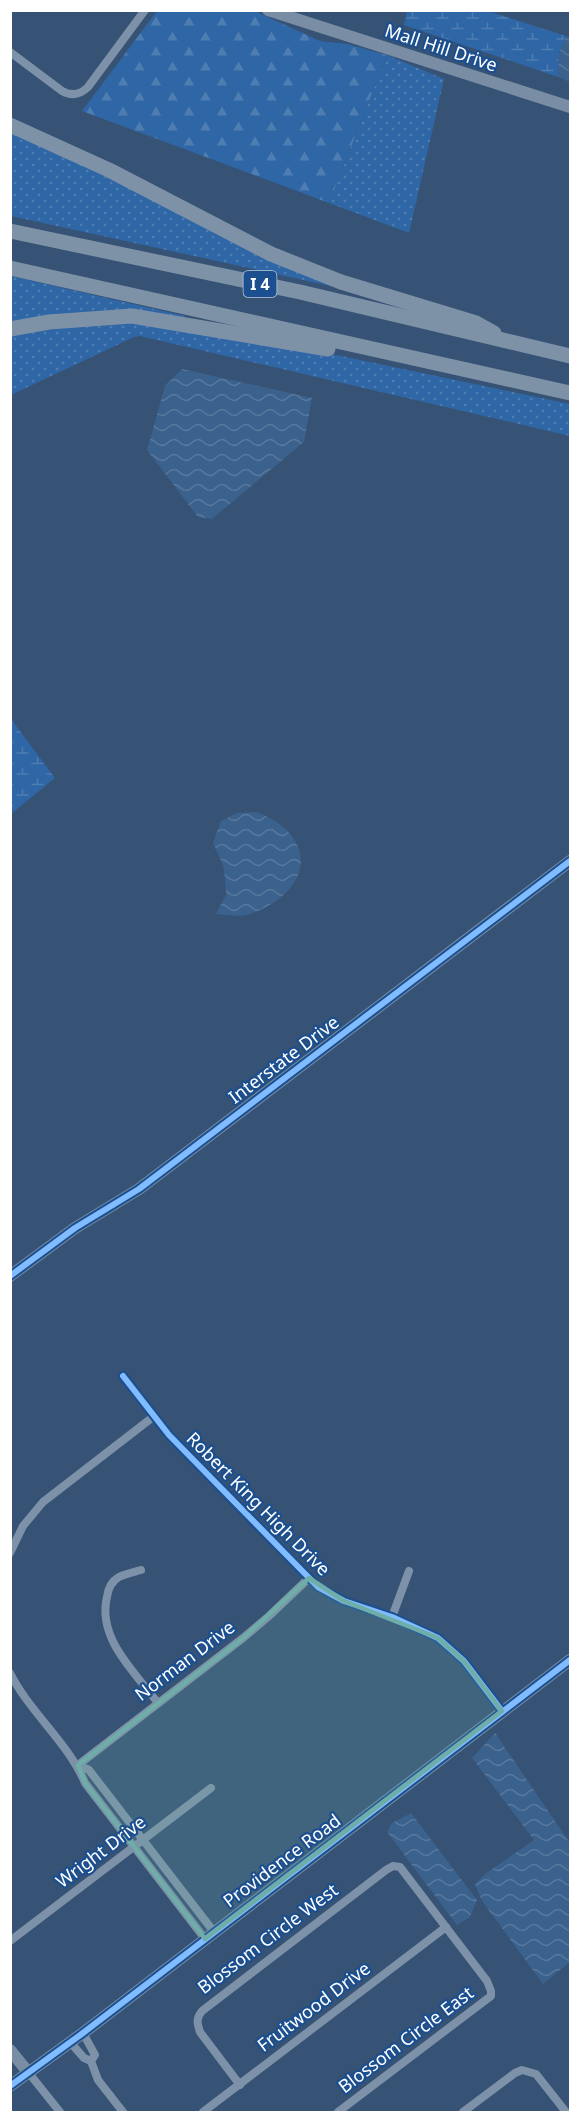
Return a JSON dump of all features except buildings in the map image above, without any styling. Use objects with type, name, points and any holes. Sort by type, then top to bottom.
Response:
[{"type":"highway","points":[[10,125],[109,170],[271,254],[341,282],[476,323],[509,342]]},
{"type":"highway","name":"I 4","points":[[10,231],[300,292],[570,356]]},
{"type":"highway","name":"I 4","points":[[10,268],[570,393]]},
{"type":"highway","points":[[10,330],[49,322],[132,316],[487,375]]},
{"type":"street","points":[[10,52],[62,91],[77,94],[88,87],[145,10]]},
{"type":"street","name":"Mall Hill Drive","points":[[268,10],[570,107]]},
{"type":"street","name":"Interstate Drive","points":[[10,1276],[75,1228],[139,1189],[570,861]]},
{"type":"street","name":"Robert King High Drive","points":[[123,1376],[153,1417],[188,1455],[318,1587],[344,1601],[392,1617],[438,1638],[473,1671],[502,1711]]},
{"type":"street","points":[[10,1553],[24,1526],[43,1502],[153,1417]]},
{"type":"street","points":[[141,1570],[112,1582],[105,1605],[104,1620],[113,1643],[158,1702]]},
{"type":"street","points":[[392,1617],[409,1571]]},
{"type":"street","name":"Norman Drive","points":[[78,1765],[269,1616],[309,1578]]},
{"type":"street","name":"Providence Road","points":[[10,2086],[570,1660]]},
{"type":"street","points":[[10,1672],[28,1701],[78,1765],[85,1783],[134,1848],[209,1936]]},
{"type":"street","points":[[78,1765],[89,1770],[143,1841],[209,1936]]},
{"type":"street","name":"Wright Drive","points":[[10,1941],[211,1788]]},
{"type":"street","name":"Blossom Circle West","points":[[240,2085],[200,2032],[197,2023],[202,2011],[386,1870],[397,1866],[446,1927]]},
{"type":"street","name":"Blossom Circle East","points":[[338,2112],[491,1996],[487,1981],[446,1927]]},
{"type":"street","name":"Fruitwood Drive","points":[[203,2112],[446,1927]]},
{"type":"street","points":[[82,2033],[94,2055],[91,2061]]},
{"type":"street","points":[[70,2042],[84,2058],[91,2061],[98,2080],[123,2112]]},
{"type":"street","points":[[10,2050],[60,2112]]},
{"type":"street","points":[[463,2112],[522,2070],[536,2074],[566,2112]]},
{"type":"highlighted area","points":[[309,1578],[344,1601],[438,1638],[464,1661],[502,1711],[205,1939],[85,1783],[78,1765],[243,1638]]},
{"type":"green space","points":[[157,11],[255,11],[320,41],[347,44],[387,55],[329,203],[82,111]]},
{"type":"green space","points":[[407,11],[488,11],[566,36],[559,53],[558,77],[404,25]]},
{"type":"green space","points":[[387,55],[444,79],[409,233],[329,203]]},
{"type":"green space","points":[[10,131],[340,288],[11,216]]},
{"type":"green space","points":[[11,276],[185,316],[185,318],[11,323]]},
{"type":"green space","points":[[143,321],[294,346],[570,404],[570,436],[140,336],[11,395],[10,333]]},
{"type":"green space","points":[[11,719],[55,778],[11,814]]},
{"type":"water","points":[[566,36],[570,38],[570,82],[558,77],[559,53]]},
{"type":"water","points":[[182,369],[312,398],[304,442],[212,519],[198,517],[147,450],[165,386]]},
{"type":"water","points":[[258,812],[283,826],[296,842],[300,855],[300,868],[296,879],[279,899],[249,915],[216,914],[226,895],[223,865],[213,843],[221,821],[237,813]]},
{"type":"water","points":[[495,1733],[570,1843],[570,1962],[543,1984],[482,1901],[475,1884],[485,1874],[534,1840],[472,1758]]},
{"type":"water","points":[[411,1813],[477,1900],[470,1917],[457,1925],[387,1832],[392,1823]]},
{"type":"cycle path","points":[[10,1276],[75,1228],[139,1189],[570,861]]},
{"type":"cycle path","points":[[123,1376],[169,1435],[318,1587],[344,1601],[392,1617],[438,1638],[464,1661],[502,1711]]},
{"type":"cycle path","points":[[10,2086],[83,2033],[570,1660]]}]
